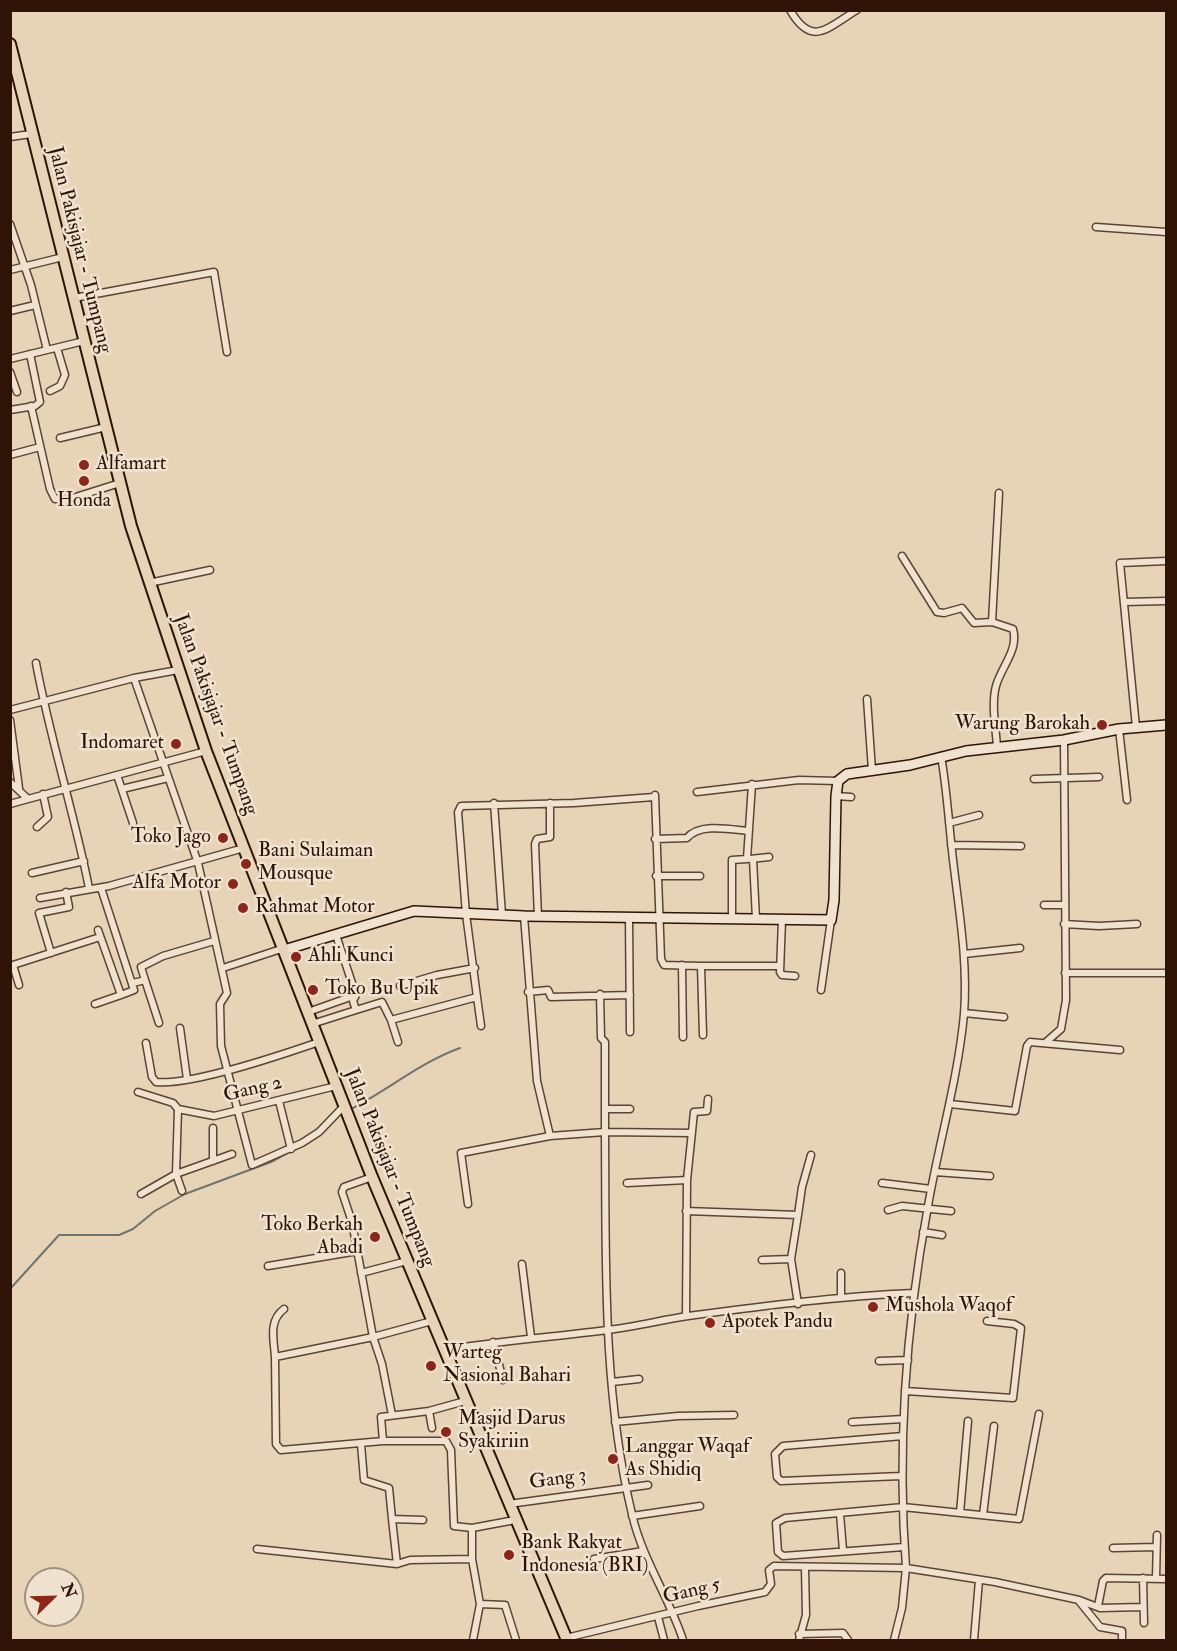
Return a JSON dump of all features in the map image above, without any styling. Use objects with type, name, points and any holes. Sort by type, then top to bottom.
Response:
[{"type":"main road","name":"Jalan Pakisjajar - Tumpang","points":[[10,44],[120,483],[149,583],[206,751],[372,1177],[566,1639]]},
{"type":"street","points":[[790,10],[801,27],[808,32],[818,33],[857,10]]},
{"type":"street","points":[[10,137],[31,134]]},
{"type":"street","points":[[10,224],[47,350]]},
{"type":"street","points":[[1096,227],[1167,232]]},
{"type":"street","points":[[10,270],[63,257]]},
{"type":"street","points":[[73,298],[214,272],[227,352]]},
{"type":"street","points":[[10,311],[35,305]]},
{"type":"street","points":[[10,359],[84,341]]},
{"type":"street","points":[[50,391],[60,386],[65,375],[57,348]]},
{"type":"street","points":[[10,410],[38,404],[40,399],[30,354]]},
{"type":"street","points":[[10,372],[17,392]]},
{"type":"street","points":[[31,406],[50,489],[55,499],[66,500],[120,483]]},
{"type":"street","points":[[60,438],[106,427]]},
{"type":"street","points":[[10,455],[40,447]]},
{"type":"street","points":[[992,622],[999,493]]},
{"type":"street","points":[[902,556],[937,612],[944,613],[962,608],[974,622],[992,622],[1010,627],[1014,632],[1010,656],[995,686],[997,747]]},
{"type":"street","points":[[1136,727],[1120,563],[1167,561]]},
{"type":"street","points":[[149,583],[210,570]]},
{"type":"street","points":[[1124,602],[1167,601]]},
{"type":"street","points":[[36,663],[89,888]]},
{"type":"street","points":[[10,710],[134,678],[178,670]]},
{"type":"street","points":[[134,678],[208,895],[214,941],[223,968],[227,993],[220,1004],[219,1020],[226,1069],[252,1165],[291,1149],[319,1132],[345,1110]]},
{"type":"street","points":[[867,699],[872,770]]},
{"type":"street","points":[[10,720],[19,789]]},
{"type":"street","points":[[821,990],[834,900],[836,796],[838,782],[847,774],[910,765],[997,747],[1064,740],[1119,729],[1167,725]]},
{"type":"street","points":[[1119,729],[1127,800]]},
{"type":"street","points":[[1045,1042],[1061,1029],[1064,1022],[1064,740]]},
{"type":"street","points":[[10,804],[64,787],[163,764],[206,751]]},
{"type":"street","points":[[894,1641],[905,1591],[901,1476],[903,1419],[914,1293],[927,1208],[950,1104],[964,1013],[964,954],[941,758]]},
{"type":"street","points":[[117,775],[133,824]]},
{"type":"street","points":[[1034,779],[1099,777]]},
{"type":"street","points":[[123,789],[168,778]]},
{"type":"street","points":[[697,792],[800,780],[838,782]]},
{"type":"street","points":[[10,782],[28,799]]},
{"type":"street","points":[[752,784],[748,831],[756,919]]},
{"type":"street","points":[[37,827],[48,817],[43,794]]},
{"type":"street","points":[[481,1026],[466,914],[459,808],[466,804],[550,803],[655,796],[656,876],[662,964],[780,966]]},
{"type":"street","points":[[836,796],[850,797]]},
{"type":"street","points":[[494,803],[502,915]]},
{"type":"street","points":[[538,917],[535,844],[537,839],[550,837],[550,803]]},
{"type":"street","points":[[949,823],[979,815]]},
{"type":"street","points":[[655,839],[687,838],[694,831],[727,829],[748,831]]},
{"type":"street","points":[[951,845],[1021,846]]},
{"type":"street","points":[[40,898],[89,888],[101,888],[198,863],[244,848]]},
{"type":"street","points":[[732,918],[732,860],[769,857]]},
{"type":"street","points":[[32,873],[84,861]]},
{"type":"street","points":[[656,876],[700,876]]},
{"type":"street","points":[[95,1004],[134,990],[101,888]]},
{"type":"street","points":[[51,953],[39,913],[69,907],[66,892]]},
{"type":"street","points":[[1044,905],[1064,905]]},
{"type":"street","points":[[223,968],[414,911],[538,917],[831,920]]},
{"type":"street","points":[[524,916],[528,992],[537,1081],[550,1136]]},
{"type":"street","points":[[629,918],[630,1032]]},
{"type":"street","points":[[783,920],[780,966],[782,975],[795,976]]},
{"type":"street","points":[[1064,924],[1099,926],[1137,924]]},
{"type":"street","points":[[19,985],[13,965],[51,953],[99,933],[121,995]]},
{"type":"street","points":[[336,935],[356,995],[353,1001],[356,1010]]},
{"type":"street","points":[[159,1023],[141,967],[164,956],[214,941]]},
{"type":"street","points":[[964,954],[1020,948]]},
{"type":"street","points":[[682,965],[683,1037]]},
{"type":"street","points":[[701,966],[703,1035]]},
{"type":"street","points":[[400,986],[437,975],[475,968]]},
{"type":"street","points":[[1065,973],[1167,973]]},
{"type":"street","points":[[133,983],[145,980]]},
{"type":"street","points":[[528,992],[548,990],[551,997],[630,995]]},
{"type":"street","points":[[600,994],[601,1038],[605,1042],[609,1330],[615,1422],[632,1516],[643,1551],[673,1613],[683,1641]]},
{"type":"street","points":[[308,1012],[356,995]]},
{"type":"street","points":[[391,1020],[477,997]]},
{"type":"street","points":[[312,1024],[382,1002],[398,1042]]},
{"type":"street","points":[[964,1013],[1004,1017]]},
{"type":"street","points":[[180,1028],[187,1079]]},
{"type":"street","points":[[146,1043],[152,1077],[156,1082],[187,1079],[290,1053],[319,1041]]},
{"type":"street","points":[[950,1104],[1015,1111],[1027,1046],[1030,1042],[1120,1050]]},
{"type":"street","name":"Gang 2","points":[[138,1092],[173,1103],[177,1108],[207,1116],[238,1112],[336,1086]]},
{"type":"street","points":[[686,1317],[687,1180],[694,1112],[707,1111],[708,1100]]},
{"type":"street","points":[[279,1101],[291,1149]]},
{"type":"street","points":[[177,1108],[176,1174],[182,1191]]},
{"type":"street","points":[[606,1109],[630,1109]]},
{"type":"street","points":[[213,1128],[213,1161]]},
{"type":"street","points":[[468,1204],[461,1153],[550,1136],[605,1132],[692,1132]]},
{"type":"street","points":[[141,1194],[176,1174],[232,1154]]},
{"type":"street","points":[[798,1304],[791,1259],[802,1187],[811,1155]]},
{"type":"street","points":[[935,1172],[990,1176]]},
{"type":"street","points":[[372,1177],[342,1190],[358,1251],[373,1337],[382,1364],[392,1415]]},
{"type":"street","points":[[627,1183],[687,1180]]},
{"type":"street","points":[[882,1183],[931,1189]]},
{"type":"street","points":[[888,1210],[899,1206],[951,1211]]},
{"type":"street","points":[[686,1211],[798,1215]]},
{"type":"street","points":[[924,1232],[942,1236]]},
{"type":"street","points":[[268,1266],[358,1251]]},
{"type":"street","points":[[762,1260],[791,1259]]},
{"type":"street","points":[[361,1273],[407,1261]]},
{"type":"street","points":[[522,1264],[531,1337]]},
{"type":"street","points":[[842,1274],[842,1296]]},
{"type":"street","points":[[444,1350],[531,1337],[609,1330],[842,1296],[914,1293]]},
{"type":"street","points":[[284,1309],[275,1317],[273,1324],[277,1448],[281,1450],[383,1441],[449,1442],[453,1487],[452,1523],[456,1527],[472,1528],[515,1520]]},
{"type":"street","points":[[275,1357],[373,1337],[432,1321]]},
{"type":"street","points":[[905,1391],[1013,1398],[1021,1328],[1019,1325],[987,1321]]},
{"type":"street","points":[[493,1342],[503,1380]]},
{"type":"street","points":[[879,1361],[908,1360]]},
{"type":"street","points":[[612,1382],[639,1379]]},
{"type":"street","points":[[383,1441],[380,1418],[429,1411],[465,1401]]},
{"type":"street","points":[[429,1411],[432,1428]]},
{"type":"street","points":[[904,1547],[786,1556],[778,1552],[776,1523],[780,1519],[903,1507],[1021,1518],[1039,1414]]},
{"type":"street","points":[[615,1422],[678,1416],[734,1416]]},
{"type":"street","points":[[852,1422],[903,1419]]},
{"type":"street","points":[[960,1513],[968,1421]]},
{"type":"street","points":[[983,1515],[994,1425]]},
{"type":"street","points":[[901,1476],[781,1481],[777,1477],[775,1454],[783,1446],[903,1436]]},
{"type":"street","points":[[361,1444],[364,1480],[389,1488],[397,1564]]},
{"type":"street","name":"Gang 3","points":[[509,1504],[648,1485]]},
{"type":"street","points":[[632,1516],[700,1506]]},
{"type":"street","points":[[840,1514],[843,1550]]},
{"type":"street","points":[[392,1519],[423,1520]]},
{"type":"street","points":[[472,1528],[472,1559],[480,1604],[473,1641]]},
{"type":"street","points":[[1156,1579],[1157,1535]]},
{"type":"street","points":[[1113,1548],[1156,1547]]},
{"type":"street","points":[[257,1549],[397,1564],[410,1560],[472,1559]]},
{"type":"street","points":[[594,1560],[643,1551]]},
{"type":"street","name":"Gang 5","points":[[566,1639],[765,1593],[771,1584],[769,1570],[774,1566],[805,1568]]},
{"type":"street","points":[[848,1641],[843,1633],[799,1637],[806,1615],[805,1568],[906,1568],[979,1580],[1079,1600],[1098,1606],[1143,1606]]},
{"type":"street","points":[[1098,1606],[1103,1581],[1106,1578],[1167,1579]]},
{"type":"street","points":[[1143,1578],[1144,1623]]},
{"type":"street","points":[[974,1641],[979,1580]]},
{"type":"street","points":[[1079,1600],[1100,1627],[1122,1631],[1122,1641]]},
{"type":"street","points":[[480,1604],[505,1605],[516,1641]]},
{"type":"street","points":[[658,1617],[664,1641]]},
{"type":"waterway","points":[[351,1109],[418,1068],[460,1048]]},
{"type":"waterway","points":[[330,1125],[338,1116]]},
{"type":"waterway","points":[[10,1289],[59,1235],[119,1235],[133,1229],[155,1211],[185,1194],[271,1162],[317,1137]]},
{"type":"place","name":"Alfamart","points":[[84,465]]},
{"type":"place","name":"Honda","points":[[84,481]]},
{"type":"place","name":"Warung Barokah","points":[[1102,725]]},
{"type":"place","name":"Indomaret","points":[[176,744]]},
{"type":"place","name":"Toko Jago","points":[[223,838]]},
{"type":"place","name":"Bani Sulaiman Mousque","points":[[246,864]]},
{"type":"place","name":"Alfa Motor","points":[[233,884]]},
{"type":"place","name":"Rahmat Motor","points":[[243,908]]},
{"type":"place","name":"Ahli Kunci","points":[[296,957]]},
{"type":"place","name":"Toko Bu Upik","points":[[313,990]]},
{"type":"place","name":"Toko Berkah Abadi","points":[[375,1237]]},
{"type":"place","name":"Mushola Waqof","points":[[873,1307]]},
{"type":"place","name":"Apotek Pandu","points":[[710,1323]]},
{"type":"place","name":"Warteg Nasional Bahari","points":[[431,1366]]},
{"type":"place","name":"Masjid Darus Syakiriin","points":[[446,1432]]},
{"type":"place","name":"Langgar Waqaf As Shidiq","points":[[613,1459]]},
{"type":"place","name":"Bank Rakyat Indonesia (BRI)","points":[[509,1555]]}]
